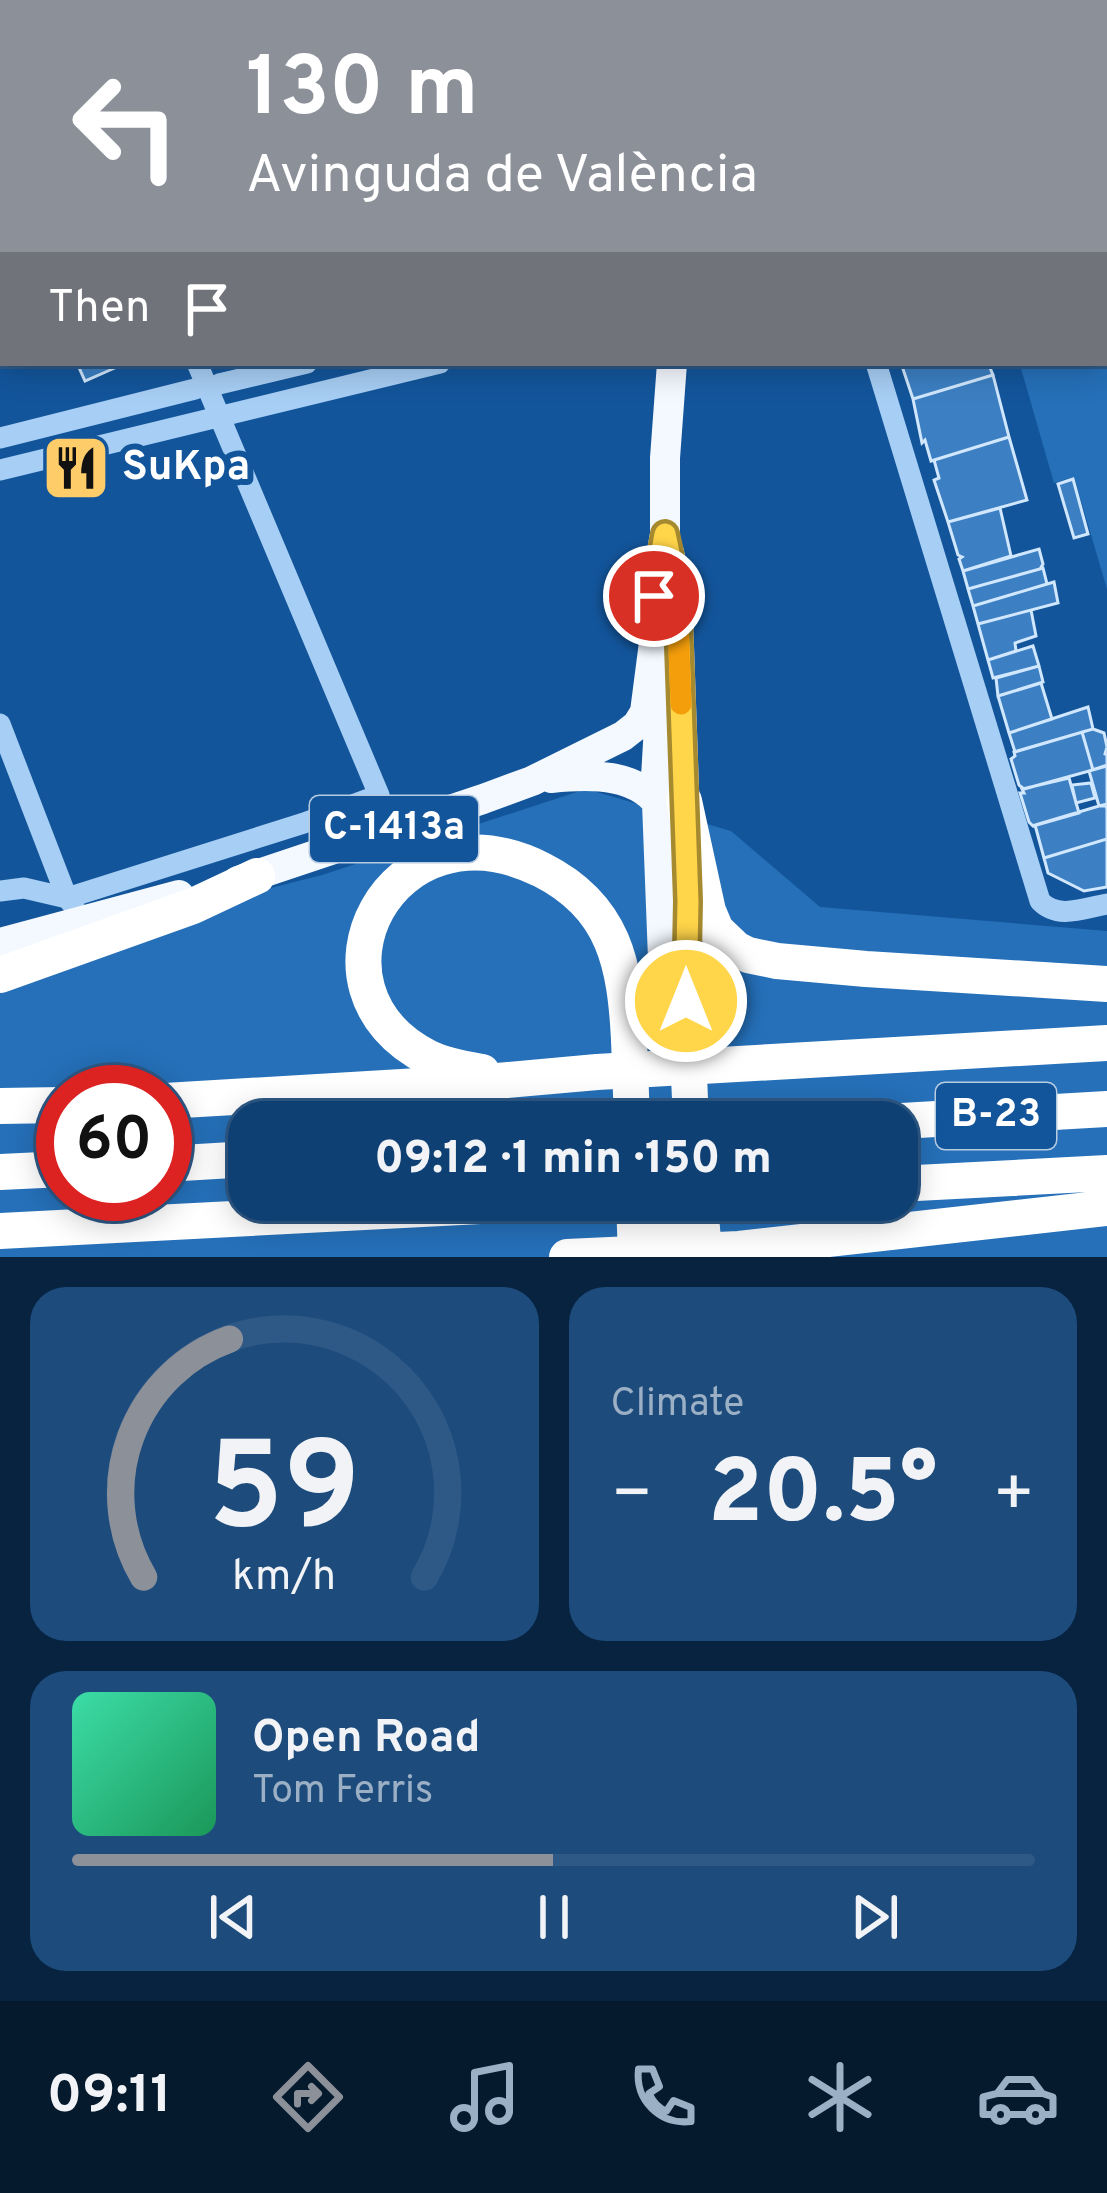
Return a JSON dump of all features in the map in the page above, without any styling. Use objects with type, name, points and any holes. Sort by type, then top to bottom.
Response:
[{"type":"highway","points":[[670,800],[716,930],[748,955],[866,969],[1107,984]]},
{"type":"highway","points":[[534,1076],[484,1072],[432,1059],[393,1032],[376,1008],[365,983],[364,949],[373,916],[390,889],[415,868],[468,852],[496,854],[529,863],[577,893],[598,914],[613,940],[626,988],[661,1035],[685,1101]]},
{"type":"highway","points":[[0,975],[193,906],[257,876]]},
{"type":"highway","points":[[639,1101],[661,1035]]},
{"type":"highway","points":[[661,1035],[666,1101]]},
{"type":"highway","points":[[192,1099],[1107,1043]]},
{"type":"highway","points":[[0,1106],[36,1105]]},
{"type":"highway","name":"B-23","points":[[918,1120],[1107,1109]]},
{"type":"highway","points":[[192,1162],[228,1160]]},
{"type":"highway","points":[[0,1172],[36,1170]]},
{"type":"highway","name":"B-23","points":[[918,1183],[1107,1173]]},
{"type":"highway","points":[[568,1257],[739,1249],[1107,1208]]},
{"type":"highway","points":[[0,1231],[228,1219]]},
{"type":"highway","points":[[635,1221],[636,1257]]},
{"type":"highway","points":[[700,1221],[705,1257]]},
{"type":"main road","points":[[661,1035],[684,972],[688,901],[670,800],[655,635],[654,596],[665,534],[672,366]]},
{"type":"main road","points":[[661,1035],[677,590],[665,534]]},
{"type":"main road","name":"C-1413a","points":[[0,943],[257,876],[532,781],[637,725],[649,692],[655,635]]},
{"type":"main road","name":"C-1413a","points":[[532,781],[610,777],[670,800]]},
{"type":"street","points":[[198,366],[379,795],[377,835]]},
{"type":"street","points":[[219,384],[294,366]]},
{"type":"street","points":[[0,470],[428,366]]},
{"type":"street","points":[[877,366],[1037,892],[1046,908],[1063,912],[1107,904]]},
{"type":"street","points":[[0,438],[195,389]]},
{"type":"street","points":[[0,724],[68,898],[75,908],[95,918]]},
{"type":"street","points":[[0,891],[24,888],[68,898],[379,795]]},
{"type":"shaded area","points":[[1020,366],[1107,366],[1107,589],[1074,477],[1054,483]]},
{"type":"shaded area","points":[[586,789],[731,831],[820,907],[1107,931],[1107,1257],[0,1257],[0,957],[322,875]]},
{"type":"building","points":[[78,366],[119,366],[85,381]]},
{"type":"building","points":[[902,366],[989,366],[993,375],[913,399]]},
{"type":"building","points":[[993,375],[1009,437],[931,461],[925,440],[922,443],[913,399]]},
{"type":"building","points":[[1009,437],[1027,500],[948,522],[934,480],[939,478],[934,460]]},
{"type":"building","points":[[1073,479],[1088,534],[1074,538],[1058,484]]},
{"type":"building","points":[[1000,508],[1011,556],[963,571],[948,522]]},
{"type":"building","points":[[1039,549],[1040,569],[968,589],[963,571]]},
{"type":"building","points":[[1043,568],[1047,584],[973,606],[968,589]]},
{"type":"building","points":[[1054,582],[1058,603],[978,624],[973,606]]},
{"type":"building","points":[[1031,610],[1036,636],[1015,643],[1016,651],[988,660],[978,624]]},
{"type":"building","points":[[1033,646],[1039,666],[993,678],[988,660]]},
{"type":"building","points":[[1039,666],[1043,682],[998,696],[996,678]]},
{"type":"building","points":[[1041,683],[1052,719],[1009,733],[998,696]]},
{"type":"building","points":[[1088,707],[1093,729],[1015,752],[1009,733]]},
{"type":"building","points":[[1082,732],[1104,733],[1107,766],[1093,770]]},
{"type":"building","points":[[1082,732],[1093,770],[1024,789],[1019,785],[1011,759],[1014,752]]},
{"type":"building","points":[[1107,765],[1107,804],[1099,806],[1089,771]]},
{"type":"building","points":[[1069,778],[1079,813],[1033,826],[1022,789]]},
{"type":"building","points":[[1091,783],[1095,798],[1076,803],[1072,785]]},
{"type":"building","points":[[1099,806],[1107,809],[1107,839],[1044,858],[1035,825]]},
{"type":"building","points":[[1107,839],[1107,887],[1084,891],[1048,873],[1044,858]]},
{"type":"slow traffic","points":[[677,597],[681,704]]},
{"type":"place","name":"SuKpa","points":[[76,468]]},
{"type":"route","points":[[654,596],[665,534],[677,590],[688,901],[686,1001]]}]
